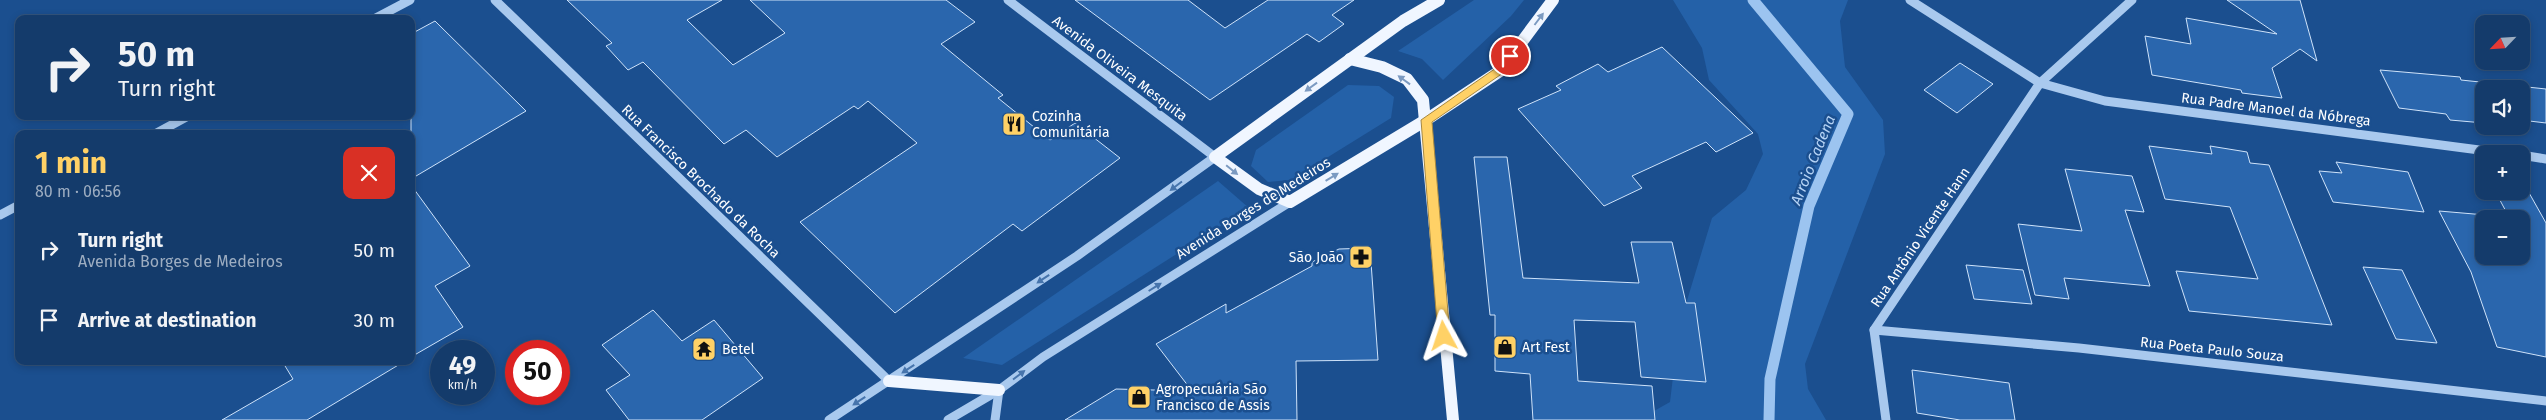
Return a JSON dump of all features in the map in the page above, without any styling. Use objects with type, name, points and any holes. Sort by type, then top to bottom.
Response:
[{"type":"main road","points":[[1290,202],[1270,197],[1248,184],[1215,157],[1403,21],[1439,0]]},
{"type":"main road","name":"Avenida Borges de Medeiros","points":[[1290,202],[1426,120],[1500,71],[1553,0]]},
{"type":"main road","points":[[1350,59],[1382,67],[1407,79],[1423,100],[1430,191],[1453,420]]},
{"type":"main road","points":[[889,381],[999,390]]},
{"type":"street","points":[[382,15],[410,0]]},
{"type":"street","name":"Rua Francisco Brochado da Rocha","points":[[494,0],[889,381]]},
{"type":"street","name":"Avenida Oliveira Mesquita","points":[[1008,0],[1215,157]]},
{"type":"street","name":"Rua Padre Manoel da Nóbrega","points":[[1910,0],[2040,83],[2105,101],[2475,149]]},
{"type":"street","name":"Rua Antônio Vicente Hann","points":[[1874,330],[2040,83],[2132,0]]},
{"type":"street","points":[[162,130],[181,120]]},
{"type":"street","points":[[2530,156],[2546,159]]},
{"type":"street","points":[[829,420],[1077,256],[1215,157]]},
{"type":"street","name":"Avenida Borges de Medeiros","points":[[948,420],[999,390],[1044,357],[1290,202]]},
{"type":"street","points":[[0,215],[15,207]]},
{"type":"street","points":[[1874,330],[1886,420]]},
{"type":"street","name":"Rua Poeta Paulo Souza","points":[[1874,330],[2079,348],[2546,401]]},
{"type":"street","points":[[995,420],[999,390]]},
{"type":"shaded area","points":[[1474,0],[1524,0],[1511,16],[1443,80],[1422,59],[1398,51]]},
{"type":"shaded area","points":[[1673,0],[1848,0],[1840,21],[1845,67],[1883,120],[1885,154],[1805,364],[1808,389],[1826,420],[1644,420],[1647,415],[1670,402],[1679,327],[1712,218],[1746,190],[1763,154],[1758,134],[1709,80],[1702,48]]},
{"type":"shaded area","points":[[1348,85],[1379,86],[1394,97],[1391,118],[1291,180],[1268,182],[1251,166],[1256,150]]},
{"type":"shaded area","points":[[1218,181],[1249,208],[1002,365],[963,358]]},
{"type":"building","points":[[567,0],[722,0],[687,20],[733,65],[785,33],[750,0],[946,0],[975,22],[941,44],[1003,95],[998,98],[1050,140],[1075,123],[1120,158],[1022,231],[1013,224],[895,313],[800,222],[917,143],[868,101],[858,109],[854,106],[777,157],[746,130],[724,144],[643,62],[628,70],[606,46],[612,43]]},
{"type":"building","points":[[1075,0],[1188,0],[1225,28],[1268,0],[1354,0],[1332,15],[1344,24],[1319,42],[1307,34],[1210,100]]},
{"type":"building","points":[[2227,0],[2300,0],[2317,61],[2300,49],[2272,68],[2282,98],[2242,93],[2241,90],[2152,75],[2145,36],[2191,44],[2186,18],[2277,34]]},
{"type":"building","points":[[435,21],[526,111],[415,177],[415,130],[411,130],[411,120],[415,120],[415,32]]},
{"type":"building","points":[[1662,47],[1753,133],[1716,152],[1706,142],[1632,176],[1642,188],[1604,206],[1518,109],[1561,90],[1556,86],[1598,64],[1608,72]]},
{"type":"building","points":[[1960,63],[1993,84],[1957,113],[1924,90]]},
{"type":"building","points":[[2380,70],[2460,77],[2461,80],[2475,81],[2475,122],[2450,120],[2446,114],[2399,108]]},
{"type":"building","points":[[2530,87],[2546,89],[2546,123],[2530,121]]},
{"type":"building","points":[[2149,146],[2212,154],[2210,146],[2247,152],[2250,163],[2269,165],[2332,325],[2189,311],[2176,271],[2258,279],[2230,207],[2165,199]]},
{"type":"building","points":[[1474,157],[1507,157],[1523,278],[1639,283],[1631,242],[1672,242],[1686,303],[1695,303],[1706,382],[1641,377],[1635,322],[1574,320],[1578,381],[1652,386],[1655,420],[1533,420],[1530,374],[1495,371],[1495,315],[1490,315]]},
{"type":"building","points":[[2336,162],[2408,172],[2424,212],[2333,202],[2319,171],[2342,173]]},
{"type":"building","points":[[2065,169],[2132,176],[2144,212],[2125,210],[2150,286],[2064,278],[2069,299],[2035,295],[2018,224],[2082,231]]},
{"type":"building","points":[[415,190],[470,266],[435,286],[463,327],[440,340],[430,340],[430,346],[415,355]]},
{"type":"building","points":[[2530,195],[2546,223],[2546,357],[2497,347],[2471,272],[2439,211],[2475,214],[2475,265],[2530,265],[2530,210],[2505,210],[2500,200],[2530,200]]},
{"type":"building","points":[[1370,248],[1378,360],[1296,361],[1297,420],[1065,420],[1116,389],[1192,391],[1156,344],[1226,304],[1226,313],[1312,266],[1312,262],[1339,249]]},
{"type":"building","points":[[1966,265],[2023,270],[2032,304],[1974,299]]},
{"type":"building","points":[[2363,267],[2402,270],[2437,343],[2396,339]]},
{"type":"building","name":"Betel","points":[[653,310],[682,341],[714,320],[763,378],[702,420],[629,420],[606,390],[630,375],[602,345]]},
{"type":"building","points":[[284,365],[398,365],[307,420],[222,420],[293,379]]},
{"type":"building","points":[[1912,370],[2009,383],[2015,420],[1960,420],[1917,413]]},
{"type":"waterway","name":"Arroio Cadena","points":[[1753,0],[1848,114],[1809,206],[1770,379],[1769,420]]},
{"type":"place","name":"Cozinha Comunitária","points":[[1014,124]]},
{"type":"place","name":"São João","points":[[1361,257]]},
{"type":"place","name":"Art Fest","points":[[1505,347]]},
{"type":"place","name":"Betel","points":[[704,349]]},
{"type":"place","name":"Agropecuária São Francisco de Assis","points":[[1139,397]]},
{"type":"route","points":[[1444,336],[1430,191],[1426,120],[1500,71],[1510,56]]}]
